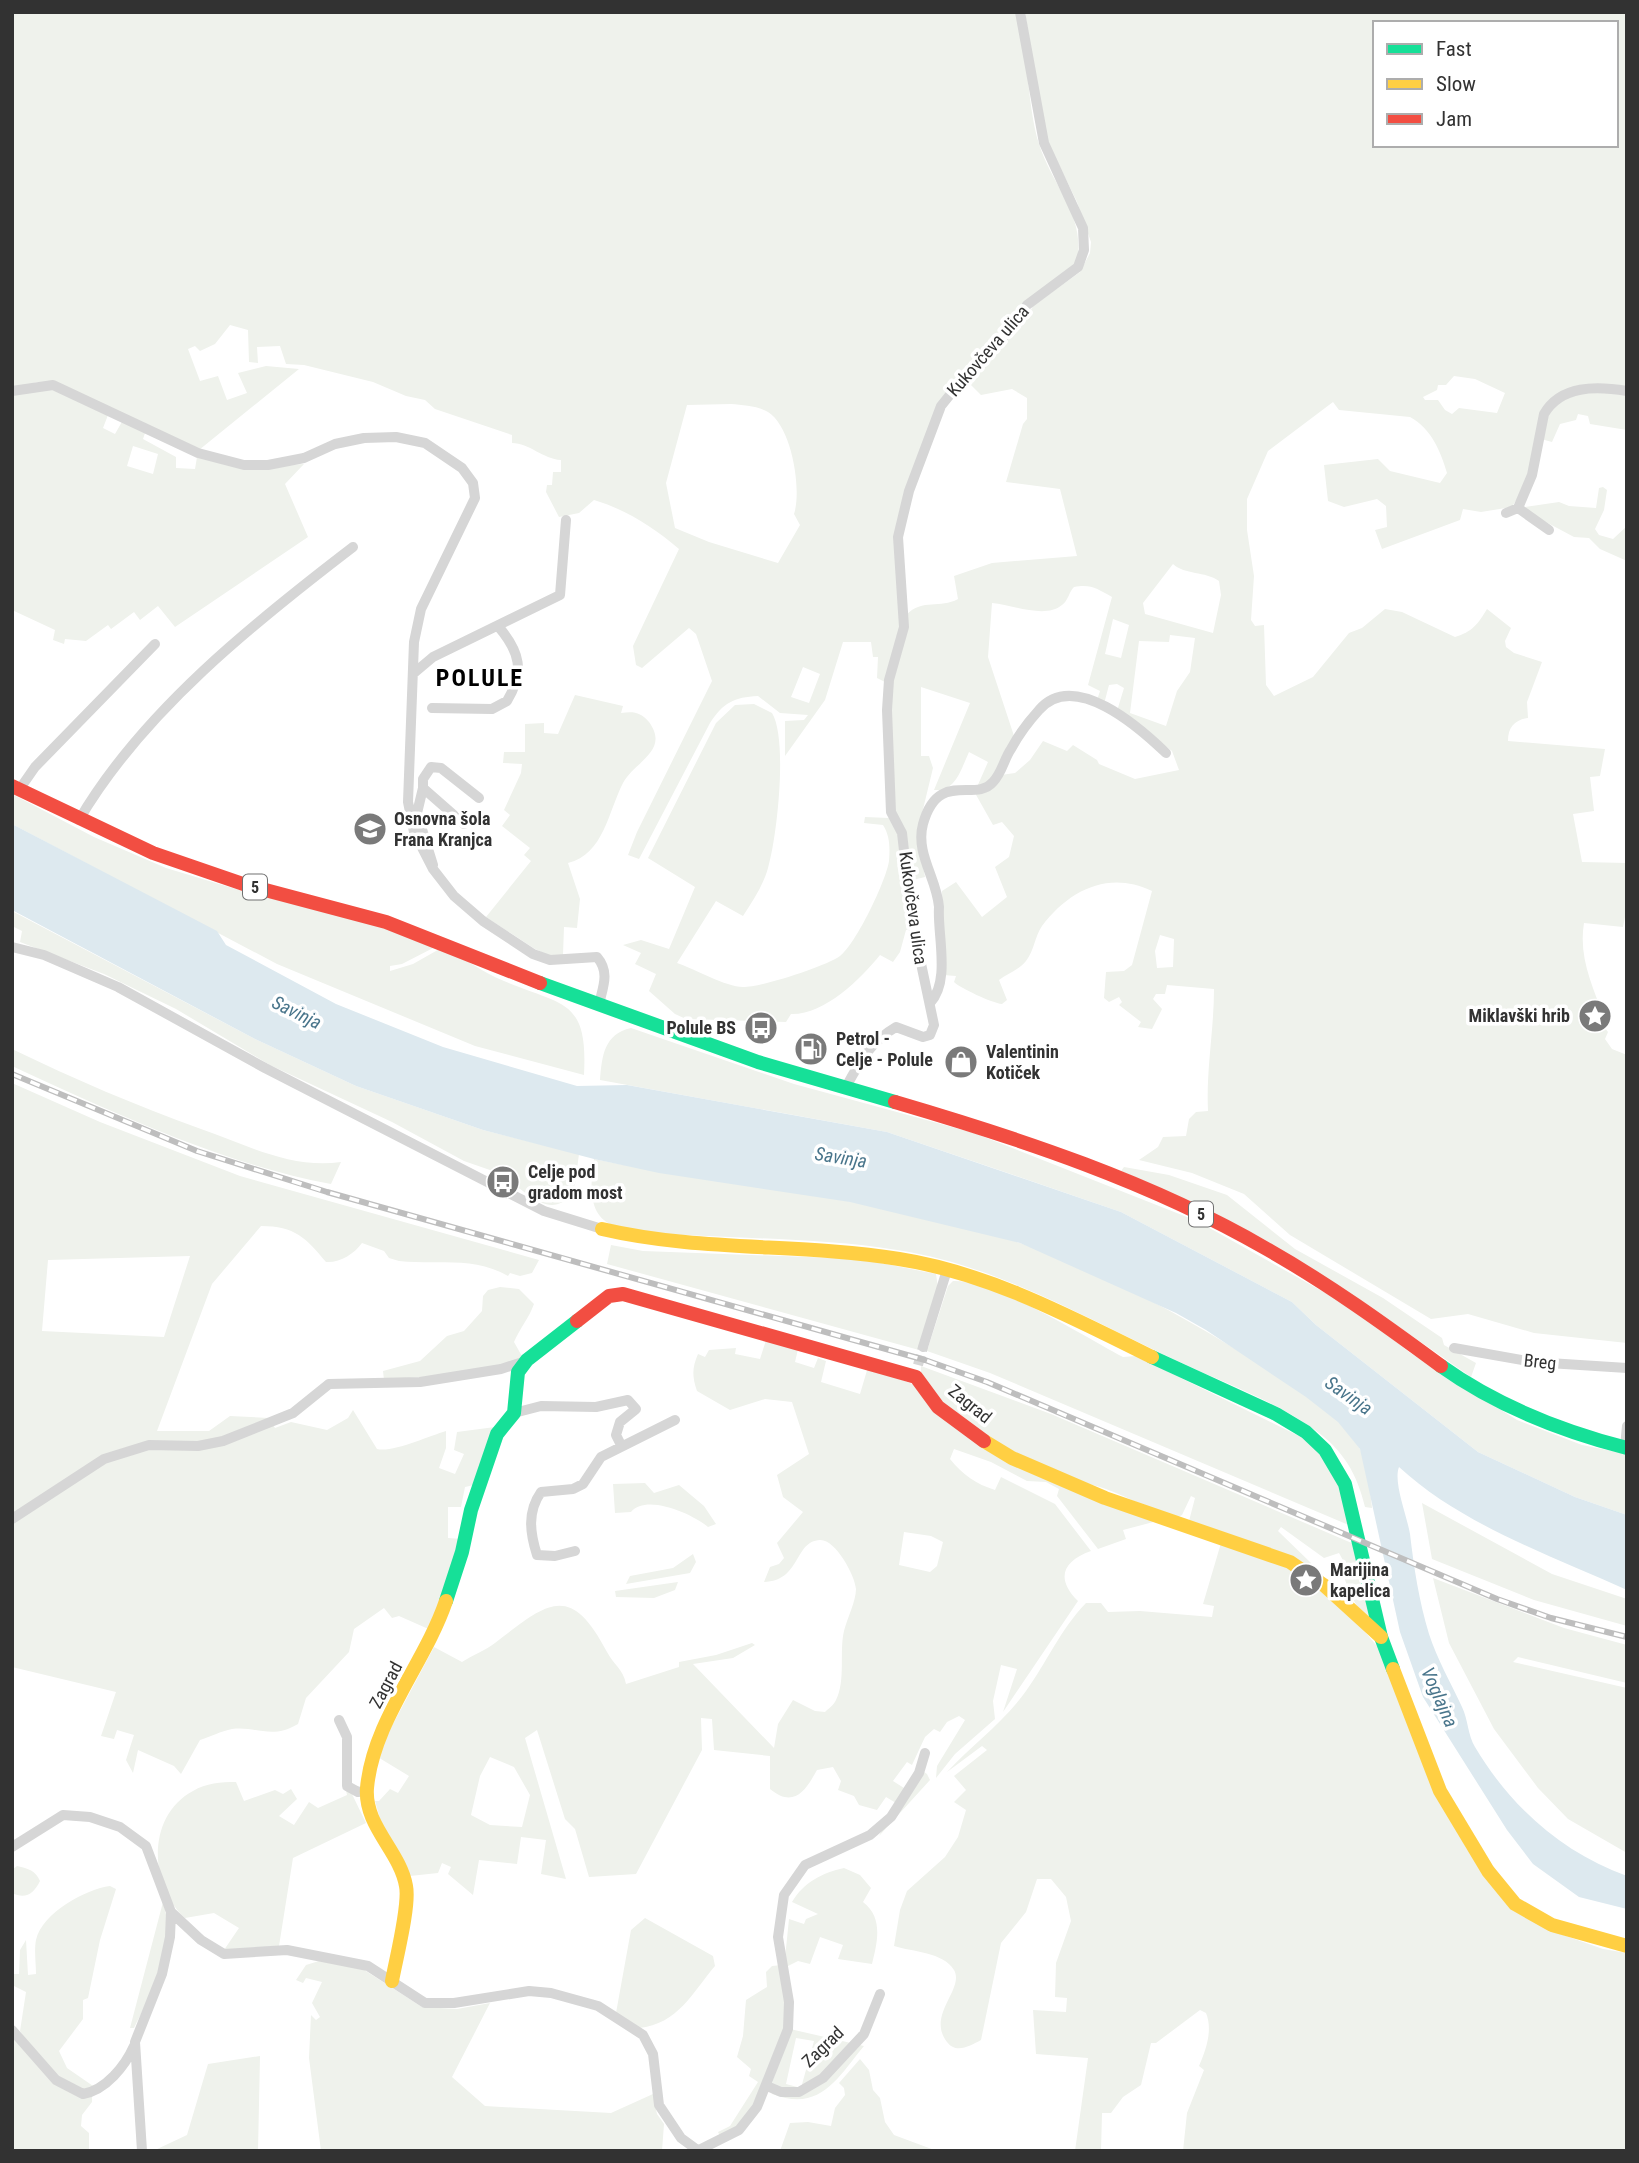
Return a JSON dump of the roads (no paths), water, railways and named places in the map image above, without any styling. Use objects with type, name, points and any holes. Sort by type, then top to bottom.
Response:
[{"type":"street","name":"Kukovčeva ulica","points":[[845,1089],[866,1049],[896,1027],[923,1037],[930,1035],[934,1025],[912,921],[902,834],[891,812],[887,710],[889,680],[904,627],[898,537],[909,491],[941,406],[969,371],[1018,323],[1027,305],[1078,267],[1084,250],[1083,228],[1044,143],[1020,12]]},
{"type":"street","points":[[12,391],[40,385],[62,388],[198,453],[232,463],[268,465],[304,458],[354,440],[396,437],[425,443],[462,468],[473,483],[475,498],[421,608],[414,642],[408,802],[414,832],[433,869],[467,908],[533,954],[550,960],[597,957],[605,965],[606,975],[599,1004]]},
{"type":"street","points":[[1506,513],[1518,509],[1532,475],[1544,414],[1550,404],[1572,392],[1591,388],[1627,391]]},
{"type":"street","points":[[1518,509],[1549,530]]},
{"type":"street","points":[[414,673],[433,657],[560,595],[566,520]]},
{"type":"street","points":[[79,820],[94,793],[144,732],[172,704],[257,624],[353,547]]},
{"type":"street","points":[[432,708],[492,709],[508,701],[520,668],[512,642],[498,626]]},
{"type":"street","points":[[15,788],[155,644]]},
{"type":"street","name":"Kukovčeva ulica","points":[[930,1003],[936,997],[939,983],[939,907],[938,894],[926,866],[922,827],[928,809],[938,798],[956,788],[978,789],[993,782],[1011,748],[1040,709],[1053,698],[1084,698],[1129,720],[1166,753]]},
{"type":"street","points":[[433,869],[430,849],[417,813],[427,771],[431,767],[441,768],[479,798]]},
{"type":"street","name":"5","points":[[15,788],[153,853],[246,885],[386,922],[758,1062],[978,1126],[1115,1177],[1187,1207],[1264,1247],[1352,1301],[1446,1368],[1523,1414],[1573,1434],[1626,1448]]},
{"type":"street","points":[[423,789],[464,824]]},
{"type":"street","points":[[12,947],[44,954],[118,987],[265,1068],[544,1211],[602,1229],[672,1242],[846,1251],[903,1259],[947,1269],[1033,1301],[1259,1407],[1315,1438],[1334,1461],[1345,1484],[1381,1637],[1440,1791],[1500,1886],[1515,1904],[1552,1925],[1627,1946]]},
{"type":"street","points":[[923,1347],[947,1269]]},
{"type":"street","name":"Zagrad","points":[[392,1981],[407,1888],[401,1869],[379,1833],[367,1791],[374,1753],[435,1634],[461,1552],[471,1510],[498,1434],[514,1413],[518,1372],[527,1360],[609,1296],[622,1294],[917,1371],[921,1387],[950,1417],[984,1441],[1056,1478],[1305,1570],[1381,1637]]},
{"type":"street","name":"Breg","points":[[1454,1348],[1534,1362],[1627,1368]]},
{"type":"street","name":"Zagrad","points":[[12,1519],[104,1459],[149,1446],[198,1446],[223,1441],[293,1413],[329,1384],[420,1382],[501,1369],[527,1360]]},
{"type":"street","points":[[514,1413],[541,1405],[596,1407],[628,1400],[636,1409],[620,1422],[616,1435],[621,1445]]},
{"type":"street","points":[[575,1551],[555,1556],[537,1555],[531,1536],[534,1502],[541,1492],[573,1489],[583,1484],[601,1457],[675,1420]]},
{"type":"street","points":[[1626,1448],[1627,1426]]},
{"type":"street","points":[[339,1720],[348,1737],[347,1786],[358,1792],[367,1791]]},
{"type":"street","name":"Zagrad","points":[[171,1912],[201,1940],[224,1954],[287,1950],[368,1966],[409,1996],[425,2003],[454,2003],[529,1991],[551,1993],[598,2006],[643,2035],[653,2054],[659,2105],[681,2138],[697,2150],[739,2130],[757,2107],[788,2029],[789,2002],[778,1937],[784,1895],[805,1865],[870,1835],[891,1817],[919,1773],[925,1753]]},
{"type":"street","name":"Zagrad","points":[[12,1847],[63,1815],[90,1817],[120,1827],[146,1846],[171,1912],[170,1937],[162,1974],[135,2042],[110,2079],[99,2088],[83,2094],[56,2080],[12,2030]]},
{"type":"street","name":"Zagrad","points":[[767,2086],[781,2092],[799,2092],[823,2078],[864,2034],[880,1994]]},
{"type":"street","name":"Zagrad","points":[[135,2042],[142,2151]]},
{"type":"water","points":[[12,824],[217,931],[226,945],[336,1004],[443,1047],[577,1086],[627,1085],[887,1132],[1121,1212],[1292,1302],[1316,1325],[1478,1452],[1575,1497],[1627,1515],[1627,1590],[1479,1522],[1450,1506],[1399,1467],[1399,1490],[1410,1534],[1425,1622],[1436,1653],[1464,1712],[1473,1743],[1504,1789],[1540,1825],[1581,1854],[1627,1876],[1627,1909],[1579,1897],[1533,1864],[1507,1830],[1423,1697],[1400,1632],[1360,1449],[1338,1422],[1306,1397],[1176,1313],[1020,1243],[850,1202],[659,1173],[594,1159],[483,1130],[356,1086],[255,1039],[12,910]]},
{"type":"tunnel","points":[[918,1365],[923,1347]]},
{"type":"railway","points":[[12,1074],[197,1151],[327,1192],[925,1360],[987,1382],[1497,1599],[1551,1618],[1627,1637]]},
{"type":"place","name":"Osnovna šola Frana Kranjca","points":[[370,829]]},
{"type":"place","name":"Miklavški hrib","points":[[1595,1016]]},
{"type":"place","name":"Polule BS","points":[[761,1028]]},
{"type":"place","name":"Petrol - Celje - Polule","points":[[811,1049]]},
{"type":"place","name":"Valentinin Kotiček","points":[[961,1062]]},
{"type":"place","name":"Celje pod gradom most","points":[[503,1182]]},
{"type":"place","name":"Marijina kapelica","points":[[1306,1580]]},
{"type":"district","name":"POLULE","points":[[480,678]]},
{"type":"water label","name":"Savinja","points":[[297,1012]]},
{"type":"water label","name":"Savinja","points":[[841,1157]]},
{"type":"water label","name":"Savinja","points":[[1349,1395]]},
{"type":"water label","name":"Voglajna","points":[[1440,1697]]}]
